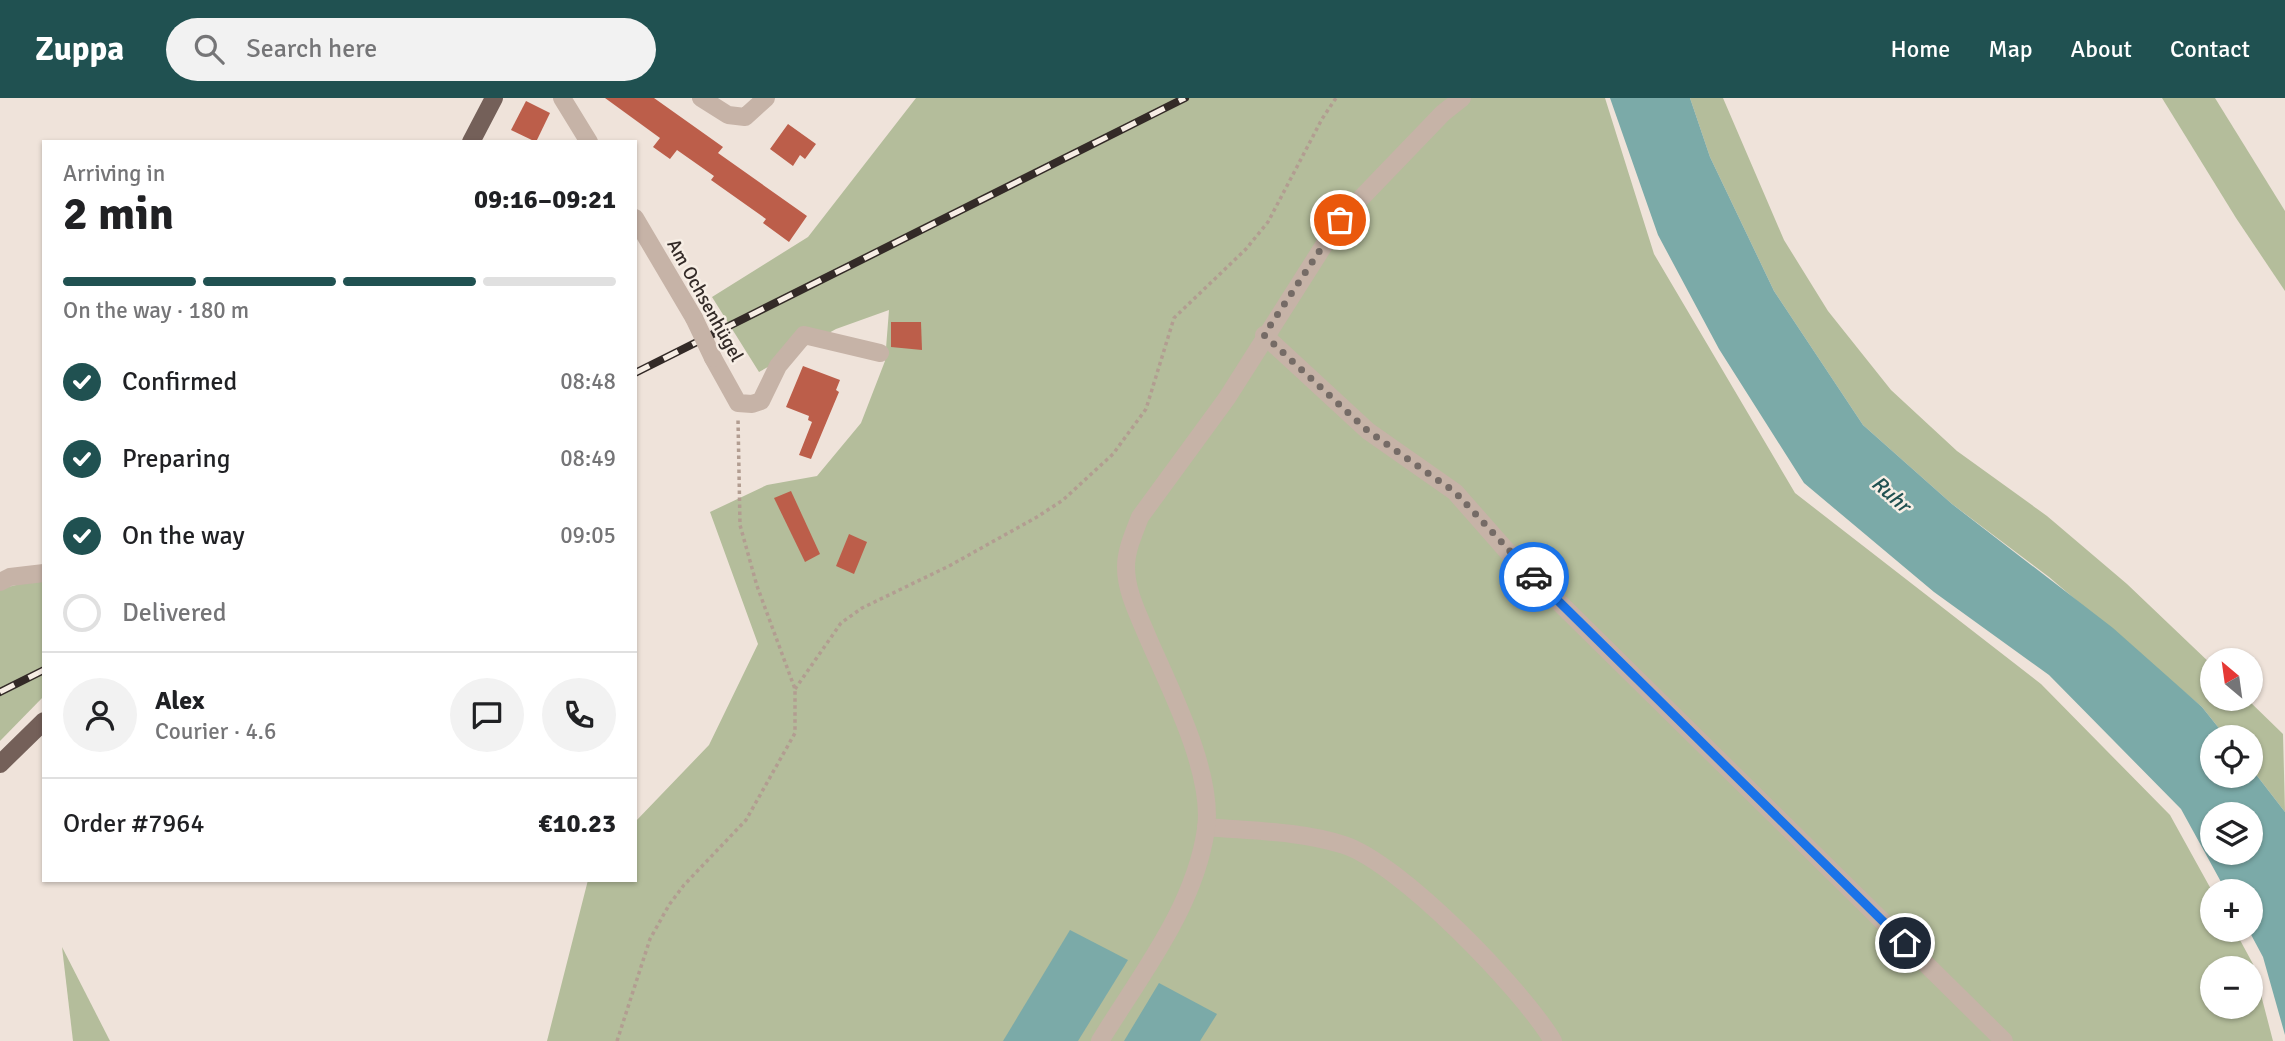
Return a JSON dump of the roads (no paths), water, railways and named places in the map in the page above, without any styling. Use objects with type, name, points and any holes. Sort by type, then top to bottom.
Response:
[{"type":"main road","points":[[472,140],[494,98]]},
{"type":"main road","points":[[0,764],[42,722]]},
{"type":"street","points":[[562,98],[588,140]]},
{"type":"street","points":[[701,98],[728,116],[745,117],[766,98]]},
{"type":"street","points":[[1100,1041],[1175,919],[1194,878],[1206,827],[1196,752],[1128,587],[1127,551],[1140,517],[1227,398],[1264,335],[1340,220],[1443,113],[1462,98]]},
{"type":"street","name":"Am Ochsenhügel","points":[[637,221],[694,318],[738,403],[751,404],[761,401],[778,366],[804,335],[880,352]]},
{"type":"street","points":[[1264,335],[1368,431],[1455,492],[1507,551],[2004,1041]]},
{"type":"street","points":[[0,582],[10,577],[42,573]]},
{"type":"street","points":[[1206,827],[1318,838],[1366,855],[1396,875],[1510,984],[1553,1041]]},
{"type":"water","name":"Ruhr","points":[[1610,98],[1690,98],[1710,157],[1774,291],[1863,425],[1952,504],[2113,628],[2200,705],[2200,711],[2205,711],[2216,725],[2200,725],[2200,788],[2263,788],[2263,784],[2285,812],[2285,1035],[2263,956],[2255,942],[2263,942],[2263,879],[2219,879],[2212,865],[2263,865],[2263,802],[2200,802],[2200,844],[2181,809],[2049,675],[1934,592],[1804,483],[1719,349],[1658,235]]},
{"type":"water","points":[[1070,930],[1128,960],[1078,1041],[1003,1041]]},
{"type":"water","points":[[1159,983],[1217,1014],[1200,1041],[1124,1041]]},
{"type":"railway","points":[[637,372],[1185,98]]},
{"type":"railway","points":[[0,692],[42,671]]}]
